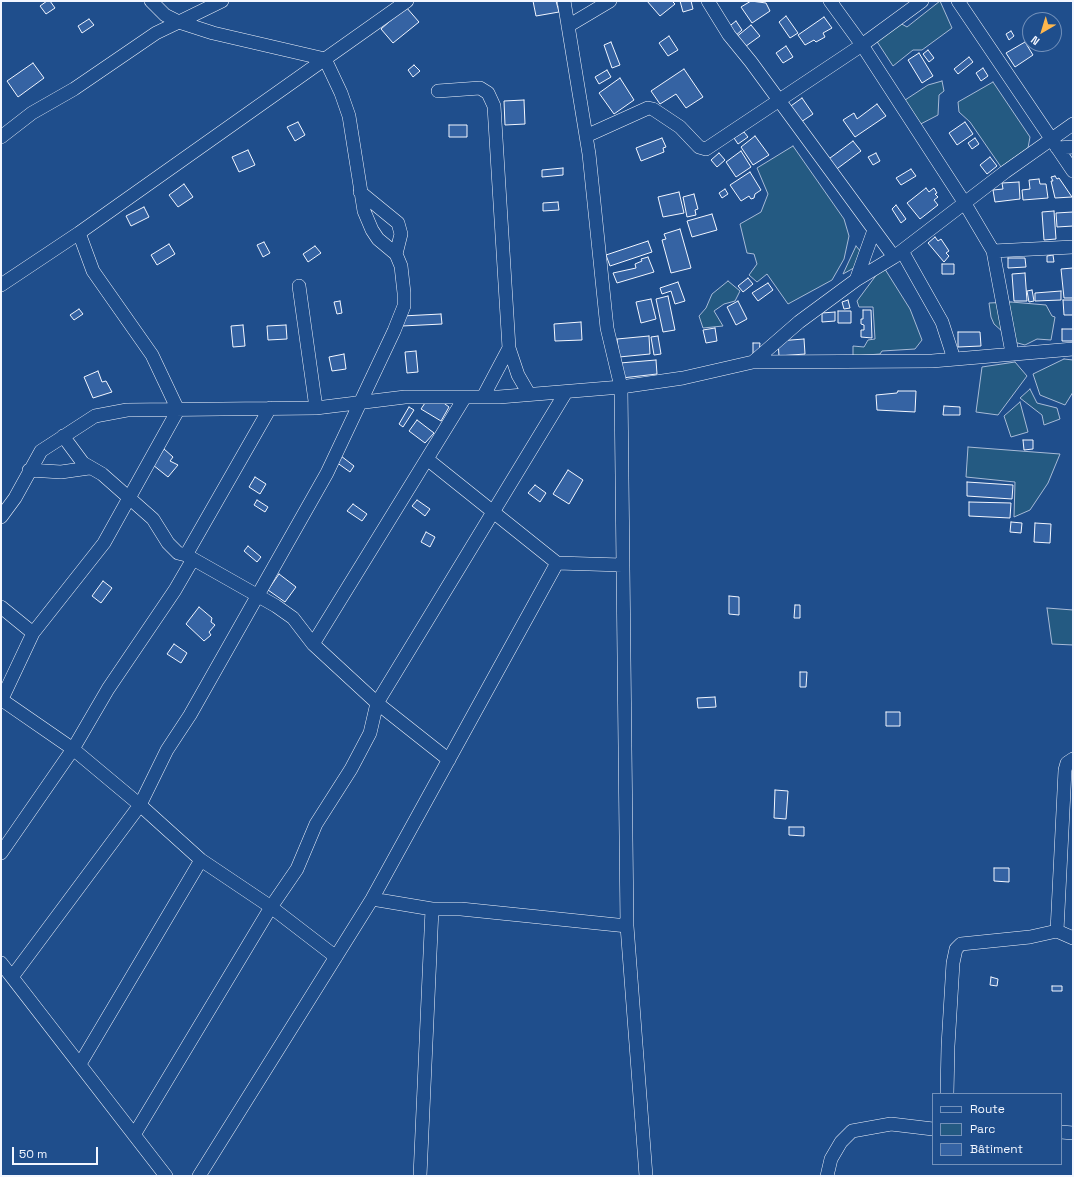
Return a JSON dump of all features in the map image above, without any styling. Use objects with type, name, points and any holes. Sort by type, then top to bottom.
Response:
[{"type":"street","points":[[151,1],[165,15],[179,22],[220,34],[325,59]]},
{"type":"street","points":[[4,130],[74,89],[156,33],[222,1]]},
{"type":"street","points":[[1,285],[79,233],[407,1]]},
{"type":"street","points":[[564,1],[586,136],[607,328],[621,387],[627,926],[646,1176]]},
{"type":"street","points":[[568,26],[610,1]]},
{"type":"street","points":[[708,1],[729,35],[874,230],[898,254],[942,322],[954,359]]},
{"type":"street","points":[[830,1],[862,45],[964,202],[993,251],[1012,353]]},
{"type":"street","points":[[586,136],[648,108],[680,128],[699,147],[706,149],[778,99],[862,45],[922,1]]},
{"type":"street","points":[[958,1],[1073,171]]},
{"type":"street","points":[[12,977],[140,805],[167,750],[190,715],[327,473],[404,306],[401,266],[396,254],[378,239],[372,230],[364,211],[348,116],[341,93],[325,59]]},
{"type":"street","points":[[438,91],[480,88],[488,93],[494,106],[509,348],[518,375],[529,394]]},
{"type":"street","points":[[753,362],[799,322],[856,280],[898,254],[964,202],[1054,143],[1073,124]]},
{"type":"street","points":[[1054,143],[1073,147]]},
{"type":"street","points":[[360,192],[398,223],[400,234],[396,254]]},
{"type":"street","points":[[856,280],[874,230]]},
{"type":"street","points":[[79,233],[93,271],[152,355],[178,410]]},
{"type":"street","points":[[993,251],[1073,247]]},
{"type":"street","points":[[299,286],[316,408]]},
{"type":"street","points":[[483,397],[509,348]]},
{"type":"street","points":[[1,518],[15,498],[29,470],[41,451],[95,416],[127,410],[316,408],[359,404],[405,397],[483,397],[621,387],[690,376],[753,362],[932,361],[1012,353],[1073,350]]},
{"type":"street","points":[[134,1136],[271,908],[297,869],[316,824],[352,769],[363,748],[370,733],[377,703],[566,392]]},
{"type":"street","points":[[313,644],[465,397]]},
{"type":"street","points":[[1,853],[73,749],[108,689],[175,590],[190,557],[270,408]]},
{"type":"street","points":[[178,410],[128,497],[104,543],[33,633],[1,701],[73,749],[140,805],[201,860],[271,908],[336,957]]},
{"type":"street","points":[[63,436],[71,449],[89,468],[102,474],[153,519],[168,543],[178,553],[190,557],[258,596],[292,618],[313,644],[377,703],[448,760]]},
{"type":"street","points":[[427,459],[557,563],[622,565]]},
{"type":"street","points":[[29,470],[60,472],[89,468]]},
{"type":"street","points":[[199,1176],[372,899],[557,563]]},
{"type":"street","points":[[1,607],[33,633]]},
{"type":"street","points":[[1057,931],[1065,770],[1067,763],[1073,759]]},
{"type":"street","points":[[80,1064],[201,860]]},
{"type":"street","points":[[372,899],[432,909],[461,909],[627,926]]},
{"type":"street","points":[[420,1176],[432,909]]},
{"type":"street","points":[[946,1093],[953,964],[956,949],[961,944],[1030,937],[1057,931],[1073,938]]},
{"type":"street","points":[[1,963],[166,1176]]},
{"type":"street","points":[[827,1176],[831,1159],[841,1142],[852,1131],[891,1124],[932,1129]]},
{"type":"street","points":[[1062,1132],[1073,1133]]},
{"type":"green space","points":[[940,1],[952,28],[922,50],[913,50],[893,66],[876,40],[900,23],[907,27]]},
{"type":"green space","points":[[942,81],[944,91],[939,95],[938,115],[913,128],[899,104],[928,85]]},
{"type":"green space","points":[[993,82],[1030,137],[1028,148],[1001,167],[970,122],[959,112],[958,102]]},
{"type":"green space","points":[[793,146],[844,219],[849,236],[844,259],[832,280],[788,304],[767,274],[757,282],[749,275],[757,264],[754,254],[747,253],[740,224],[761,212],[768,194],[757,168]]},
{"type":"green space","points":[[856,246],[868,260],[843,274]]},
{"type":"green space","points":[[883,266],[910,309],[922,340],[915,349],[882,351],[880,354],[853,356],[853,346],[864,347],[868,340],[875,339],[873,307],[859,307],[857,301]]},
{"type":"green space","points":[[728,281],[740,291],[735,301],[724,304],[714,311],[723,326],[703,328],[699,316],[706,308],[712,294]]},
{"type":"green space","points":[[1011,302],[1046,305],[1052,316],[1055,317],[1051,340],[1037,339],[1025,345],[1014,342],[994,324],[991,317],[989,303]]},
{"type":"green space","points":[[1064,359],[1073,360],[1073,392],[1065,405],[1040,395],[1033,374]]},
{"type":"green space","points":[[1015,362],[1027,376],[998,415],[976,412],[982,367]]},
{"type":"green space","points":[[1030,389],[1037,403],[1057,408],[1060,419],[1044,425],[1042,415],[1020,398]]},
{"type":"green space","points":[[1020,402],[1028,432],[1011,437],[1004,416]]},
{"type":"green space","points":[[968,447],[1060,454],[1048,483],[1030,510],[1014,517],[1015,482],[966,477]]},
{"type":"green space","points":[[1047,608],[1073,610],[1073,645],[1052,644]]},
{"type":"building","points":[[47,1],[50,1],[55,8],[46,14],[40,6]]},
{"type":"building","points":[[533,1],[556,1],[559,12],[536,16]]},
{"type":"building","points":[[647,1],[672,1],[675,4],[660,16]]},
{"type":"building","points":[[680,1],[691,1],[693,9],[683,12]]},
{"type":"building","points":[[751,1],[766,3],[770,11],[752,23],[741,7]]},
{"type":"building","points":[[406,7],[419,22],[393,43],[381,29]]},
{"type":"building","points":[[786,16],[798,33],[790,38],[779,22]]},
{"type":"building","points":[[824,17],[832,28],[823,33],[825,37],[816,42],[814,40],[805,45],[798,35]]},
{"type":"building","points":[[89,19],[94,25],[82,33],[78,26]]},
{"type":"building","points":[[736,21],[742,30],[734,37],[727,28]]},
{"type":"building","points":[[751,25],[760,36],[742,49],[735,38]]},
{"type":"building","points":[[1011,31],[1014,36],[1009,40],[1006,34]]},
{"type":"building","points":[[669,36],[678,50],[668,56],[659,43]]},
{"type":"building","points":[[611,42],[620,65],[612,68],[604,45]]},
{"type":"building","points":[[1022,44],[1022,52],[1031,52],[1033,55],[1015,67],[1006,53]]},
{"type":"building","points":[[786,46],[793,57],[783,63],[776,53]]},
{"type":"building","points":[[928,50],[934,58],[929,62],[923,54]]},
{"type":"building","points":[[919,53],[933,76],[922,83],[908,60]]},
{"type":"building","points":[[969,57],[973,62],[958,74],[954,69]]},
{"type":"building","points":[[33,63],[44,78],[18,97],[7,81]]},
{"type":"building","points":[[414,65],[420,71],[413,77],[408,70]]},
{"type":"building","points":[[983,68],[988,76],[981,81],[976,73]]},
{"type":"building","points":[[684,69],[703,97],[686,108],[676,94],[660,104],[651,91]]},
{"type":"building","points":[[607,70],[611,77],[599,84],[595,77]]},
{"type":"building","points":[[620,78],[634,100],[614,114],[599,93]]},
{"type":"building","points":[[802,98],[813,114],[798,124],[788,108]]},
{"type":"building","points":[[524,100],[525,124],[505,125],[504,101]]},
{"type":"building","points":[[877,104],[886,116],[855,137],[843,120],[854,113],[857,119]]},
{"type":"building","points":[[298,122],[305,135],[295,141],[287,127]]},
{"type":"building","points":[[965,122],[973,134],[957,145],[949,133]]},
{"type":"building","points":[[449,125],[467,125],[467,137],[449,137]]},
{"type":"building","points":[[744,132],[748,137],[738,144],[734,138]]},
{"type":"building","points":[[755,136],[769,155],[753,165],[741,147]]},
{"type":"building","points":[[662,138],[666,147],[663,148],[664,152],[641,161],[636,148]]},
{"type":"building","points":[[975,138],[979,144],[972,149],[968,143]]},
{"type":"building","points":[[853,141],[861,151],[834,171],[826,161]]},
{"type":"building","points":[[248,150],[255,165],[239,172],[232,157]]},
{"type":"building","points":[[741,151],[751,167],[736,177],[726,162]]},
{"type":"building","points":[[719,153],[725,160],[717,167],[711,160]]},
{"type":"building","points":[[876,153],[880,161],[873,165],[868,157]]},
{"type":"building","points":[[990,157],[997,166],[987,174],[980,165]]},
{"type":"building","points":[[563,168],[563,175],[542,177],[542,170]]},
{"type":"building","points":[[911,169],[916,176],[901,185],[896,178]]},
{"type":"building","points":[[750,172],[761,190],[755,194],[754,198],[751,199],[749,196],[741,201],[730,185]]},
{"type":"building","points":[[1055,176],[1057,179],[1059,178],[1072,197],[1055,198],[1051,181],[1053,181],[1051,177]]},
{"type":"building","points":[[1039,179],[1040,184],[1046,184],[1048,198],[1023,200],[1022,190],[1030,189],[1029,180]]},
{"type":"building","points":[[1019,182],[1020,199],[995,202],[993,190],[1003,189],[1002,183]]},
{"type":"building","points":[[184,184],[193,197],[178,207],[169,195]]},
{"type":"building","points":[[926,188],[929,192],[934,188],[937,193],[935,194],[938,197],[934,200],[938,205],[920,219],[907,203]]},
{"type":"building","points":[[725,189],[728,194],[722,198],[719,193]]},
{"type":"building","points":[[679,192],[684,213],[663,217],[658,197]]},
{"type":"building","points":[[694,194],[698,209],[695,210],[696,215],[687,217],[683,197]]},
{"type":"building","points":[[558,202],[559,210],[543,211],[543,203]]},
{"type":"building","points":[[896,205],[906,219],[901,223],[892,209]]},
{"type":"building","points":[[144,207],[149,217],[131,226],[126,216]]},
{"type":"building","points":[[1054,211],[1056,239],[1044,240],[1042,212]]},
{"type":"building","points":[[1073,212],[1073,226],[1057,227],[1056,213]]},
{"type":"building","points":[[712,214],[717,230],[692,237],[687,221]]},
{"type":"building","points":[[680,229],[691,268],[671,273],[662,240],[666,239],[664,234]]},
{"type":"building","points":[[935,237],[938,241],[941,239],[949,251],[946,253],[949,256],[944,262],[928,243]]},
{"type":"building","points":[[648,241],[652,252],[610,266],[606,255]]},
{"type":"building","points":[[264,242],[270,253],[263,257],[257,245]]},
{"type":"building","points":[[169,244],[175,254],[157,265],[151,255]]},
{"type":"building","points":[[315,246],[321,253],[308,262],[303,254]]},
{"type":"building","points":[[1053,255],[1054,262],[1047,262],[1047,256]]},
{"type":"building","points":[[648,257],[654,272],[617,283],[613,273],[636,268],[635,264],[642,261],[641,259]]},
{"type":"building","points":[[1008,258],[1025,258],[1026,267],[1008,268]]},
{"type":"building","points":[[942,264],[954,264],[954,274],[942,274]]},
{"type":"building","points":[[1073,268],[1073,298],[1064,298],[1061,269]]},
{"type":"building","points":[[1025,273],[1027,301],[1014,301],[1012,274]]},
{"type":"building","points":[[748,278],[753,284],[743,292],[738,286]]},
{"type":"building","points":[[678,282],[685,301],[675,304],[671,291],[662,294],[660,288]]},
{"type":"building","points":[[768,283],[773,290],[758,301],[752,293]]},
{"type":"building","points":[[1032,290],[1034,301],[1029,302],[1027,291]]},
{"type":"building","points":[[1061,291],[1061,300],[1035,301],[1035,293]]},
{"type":"building","points":[[668,296],[675,330],[663,332],[656,299]]},
{"type":"building","points":[[651,299],[656,319],[641,323],[636,302]]},
{"type":"building","points":[[848,300],[850,308],[844,309],[842,302]]},
{"type":"building","points":[[1063,300],[1073,300],[1073,315],[1064,315]]},
{"type":"building","points":[[340,301],[342,313],[337,314],[334,302]]},
{"type":"building","points":[[738,301],[747,319],[736,325],[727,307]]},
{"type":"building","points":[[79,309],[83,314],[74,320],[70,315]]},
{"type":"building","points":[[863,310],[871,310],[872,338],[861,337],[861,330],[864,330],[864,325],[861,324],[861,319],[863,319]]},
{"type":"building","points":[[838,311],[851,311],[851,323],[838,323]]},
{"type":"building","points":[[835,312],[835,321],[822,322],[822,313]]},
{"type":"building","points":[[441,314],[442,324],[402,326],[402,316]]},
{"type":"building","points":[[581,322],[582,340],[555,341],[554,324]]},
{"type":"building","points":[[243,325],[245,346],[233,347],[231,326]]},
{"type":"building","points":[[286,325],[287,339],[268,340],[267,326]]},
{"type":"building","points":[[715,328],[717,341],[706,343],[703,330]]},
{"type":"building","points":[[1062,329],[1073,329],[1073,341],[1062,341]]},
{"type":"building","points":[[958,332],[980,332],[981,346],[958,347]]},
{"type":"building","points":[[649,336],[650,354],[619,357],[617,339]]},
{"type":"building","points":[[658,336],[661,354],[654,355],[651,337]]},
{"type":"building","points":[[804,339],[805,354],[779,356],[778,341]]},
{"type":"building","points":[[753,343],[760,343],[759,354],[753,354]]},
{"type":"building","points":[[416,351],[418,372],[407,373],[405,352]]},
{"type":"building","points":[[344,354],[346,369],[332,371],[329,357]]},
{"type":"building","points":[[656,360],[657,374],[622,378],[620,363]]},
{"type":"building","points":[[98,371],[102,382],[106,381],[112,392],[93,398],[84,377]]},
{"type":"building","points":[[898,391],[916,391],[915,412],[877,410],[876,395],[897,393]]},
{"type":"building","points":[[441,401],[449,407],[441,421],[421,409],[425,403]]},
{"type":"building","points":[[944,406],[960,407],[960,415],[943,415]]},
{"type":"building","points":[[409,407],[414,410],[403,427],[399,424]]},
{"type":"building","points":[[417,420],[434,433],[425,443],[409,431]]},
{"type":"building","points":[[1023,440],[1033,440],[1033,449],[1024,450]]},
{"type":"building","points":[[164,449],[173,457],[170,461],[178,465],[168,477],[153,465]]},
{"type":"building","points":[[341,456],[354,466],[350,472],[336,462]]},
{"type":"building","points":[[568,470],[583,480],[569,504],[553,494]]},
{"type":"building","points":[[255,477],[266,484],[260,494],[249,487]]},
{"type":"building","points":[[967,482],[1013,485],[1012,499],[967,496]]},
{"type":"building","points":[[535,485],[546,493],[540,502],[528,493]]},
{"type":"building","points":[[257,500],[268,507],[265,512],[254,505]]},
{"type":"building","points":[[417,500],[430,509],[425,516],[412,506]]},
{"type":"building","points":[[969,502],[1011,503],[1010,518],[969,516]]},
{"type":"building","points":[[353,504],[367,514],[362,521],[347,511]]},
{"type":"building","points":[[1011,522],[1022,523],[1021,533],[1010,532]]},
{"type":"building","points":[[1035,523],[1051,524],[1050,543],[1034,542]]},
{"type":"building","points":[[426,532],[435,537],[430,547],[421,542]]},
{"type":"building","points":[[248,546],[261,557],[257,562],[244,551]]},
{"type":"building","points":[[279,574],[296,587],[285,602],[268,590]]},
{"type":"building","points":[[103,581],[112,588],[101,603],[92,596]]},
{"type":"building","points":[[729,596],[739,597],[739,615],[729,614]]},
{"type":"building","points":[[795,605],[800,605],[800,618],[794,618]]},
{"type":"building","points":[[199,607],[212,618],[211,622],[215,625],[209,632],[211,635],[204,641],[186,624]]},
{"type":"building","points":[[174,644],[187,653],[181,663],[167,654]]},
{"type":"building","points":[[800,672],[807,672],[806,687],[800,687]]},
{"type":"building","points":[[715,697],[716,707],[698,708],[697,698]]},
{"type":"building","points":[[886,712],[900,712],[900,726],[886,726]]},
{"type":"building","points":[[775,790],[788,791],[786,819],[774,818]]},
{"type":"building","points":[[789,827],[804,827],[804,836],[789,835]]},
{"type":"building","points":[[994,868],[1009,868],[1009,882],[994,881]]},
{"type":"building","points":[[991,977],[998,979],[997,986],[990,985]]},
{"type":"building","points":[[1052,986],[1062,986],[1062,991],[1052,991]]}]
